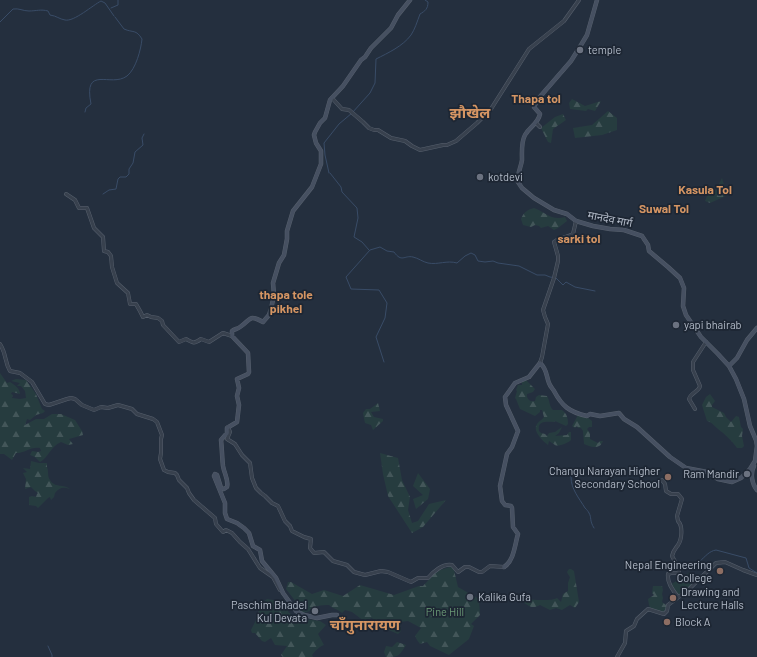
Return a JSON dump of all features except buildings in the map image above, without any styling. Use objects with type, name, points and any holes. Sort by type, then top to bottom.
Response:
[{"type":"main road","points":[[337,615],[317,618],[304,615],[294,609],[283,593],[276,578],[262,561],[260,550],[253,546],[248,532],[237,523],[226,518],[225,503],[214,477],[215,474],[217,474],[221,488],[223,489],[227,487],[228,484],[221,452],[221,440],[227,433],[228,427],[237,422],[239,405],[236,396],[239,388],[236,379],[248,374],[249,372],[248,353],[232,336],[232,331],[240,327],[250,317],[254,317],[263,322],[269,315],[274,295],[274,283],[279,263],[284,255],[287,231],[293,211],[309,192],[321,164],[321,151],[316,143],[314,135],[320,123],[326,118],[328,103],[343,86],[371,48],[393,26],[398,15],[410,0]]},
{"type":"main road","points":[[536,123],[540,114],[534,107],[582,45],[597,0]]},
{"type":"main road","name":"मानदेव मार्ग","points":[[536,123],[524,136],[518,183],[534,198],[554,210],[566,214],[576,221],[593,226],[624,230],[642,236],[648,244],[647,249],[668,267],[682,283],[684,288],[684,312],[706,342],[729,366],[744,399],[750,426],[757,446]]},
{"type":"main road","points":[[729,366],[737,358],[747,340],[757,328]]},
{"type":"main road","points":[[504,566],[509,563],[518,534],[513,527],[512,508],[511,506],[505,505],[502,501],[500,486],[507,454],[512,447],[518,431],[506,404],[505,397],[515,383],[529,377],[540,363],[546,371],[549,383],[554,390],[556,397],[566,407],[587,416],[590,414],[600,416],[619,413],[624,419],[637,427],[656,445],[683,466],[707,472],[718,479],[732,482],[741,478],[750,469],[755,461]]},
{"type":"main road","points":[[757,446],[752,472],[753,484],[757,490]]},
{"type":"street","points":[[332,98],[342,108],[349,110],[369,128],[378,130],[391,138],[405,141],[418,149],[443,145],[447,146],[456,141],[477,123],[491,108],[529,49],[564,21],[579,0]]},
{"type":"street","points":[[536,123],[540,127]]},
{"type":"street","points":[[66,194],[75,200],[79,208],[87,208],[94,228],[103,237],[104,251],[109,253],[117,283],[127,291],[130,304],[136,304],[143,317],[147,315],[158,318],[179,342],[185,339],[194,343],[197,343],[201,339],[209,342],[224,333],[232,336]]},
{"type":"street","points":[[540,363],[548,324],[544,317],[543,310],[555,277],[558,256],[554,242],[557,239],[568,237],[573,234],[576,221]]},
{"type":"street","points":[[695,410],[689,399],[691,394],[698,390],[700,386],[693,370],[693,362],[706,342]]},
{"type":"street","points":[[0,344],[6,354],[6,365],[10,371],[20,373],[32,382],[45,404],[49,405],[67,398],[71,398],[75,399],[90,410],[118,405],[132,409],[137,414],[153,419],[157,422],[162,435],[160,459],[164,470],[177,475],[194,500],[215,518],[216,524],[220,530],[223,532],[226,530],[231,532],[248,549],[260,568],[272,578],[283,593]]},
{"type":"street","points":[[228,427],[230,432],[226,439],[235,444],[242,456],[250,463],[252,478],[256,488],[272,503],[278,506],[285,521],[290,526],[292,531],[311,539],[310,550],[314,553],[324,552],[333,560],[347,565],[354,572],[365,575],[374,572],[388,572],[404,580],[412,582],[418,578],[428,578],[435,570],[448,564],[452,565],[457,572],[465,567],[473,568],[476,572],[482,572],[490,566],[504,566]]},
{"type":"street","points":[[662,480],[665,484],[666,491],[670,494],[678,494],[682,499],[677,516],[682,527],[680,539],[672,556],[679,573],[671,572],[667,577],[669,585],[678,597]]},
{"type":"street","points":[[617,657],[625,643],[626,632],[634,626],[637,619],[648,609],[664,614],[667,611],[668,605],[688,590],[716,563],[725,562],[757,575]]},
{"type":"green space","points":[[572,99],[585,106],[601,101],[595,111],[588,109],[586,111],[570,109],[569,103]]},
{"type":"green space","points":[[608,111],[617,118],[617,130],[602,135],[575,138],[573,128],[592,125]]},
{"type":"green space","points":[[563,114],[566,120],[553,129],[551,143],[548,142],[541,128],[555,117]]},
{"type":"green space","points":[[722,178],[724,185],[729,189],[728,195],[710,203],[705,201],[707,196],[719,188],[718,186]]},
{"type":"green space","points":[[534,208],[552,217],[565,217],[567,221],[554,230],[548,226],[541,228],[535,225],[531,227],[523,225],[521,219],[523,215]]},
{"type":"green space","points":[[0,373],[7,383],[10,382],[19,390],[20,394],[12,392],[12,398],[26,398],[25,391],[21,386],[17,386],[20,383],[11,381],[16,379],[26,380],[36,394],[42,409],[45,411],[36,415],[30,420],[27,419],[25,425],[36,419],[44,419],[52,414],[61,414],[75,420],[83,435],[69,439],[73,444],[68,445],[61,442],[57,444],[40,462],[35,457],[30,455],[32,451],[41,451],[40,448],[34,448],[16,453],[12,460],[4,454],[0,454]]},
{"type":"green space","points":[[526,380],[535,389],[533,392],[527,394],[529,400],[535,401],[536,397],[539,395],[547,396],[553,410],[562,410],[567,418],[568,424],[566,426],[555,421],[543,422],[539,427],[539,431],[547,436],[549,433],[555,432],[562,427],[559,433],[555,436],[567,435],[571,432],[570,441],[563,444],[554,445],[549,441],[548,445],[539,436],[536,427],[544,417],[542,410],[540,410],[540,412],[535,416],[520,409],[515,398],[518,385],[522,385],[522,382]]},
{"type":"green space","points":[[710,394],[715,401],[712,407],[724,413],[731,422],[736,416],[739,417],[741,427],[743,429],[742,436],[744,446],[742,448],[737,448],[726,435],[712,423],[707,421],[702,405],[706,397]]},
{"type":"green space","points":[[378,403],[380,411],[371,412],[374,417],[383,419],[383,421],[373,430],[371,425],[365,423],[363,413],[366,409],[370,409]]},
{"type":"green space","points":[[578,415],[587,417],[592,421],[592,427],[587,429],[590,433],[590,439],[598,443],[603,441],[600,446],[592,447],[584,444],[583,431],[581,428],[578,428],[577,426],[575,428],[572,426]]},
{"type":"green space","points":[[380,453],[398,458],[402,480],[410,497],[408,510],[412,523],[418,521],[429,504],[446,500],[423,527],[412,533],[388,496]]},
{"type":"green space","points":[[31,461],[47,463],[49,477],[52,482],[70,489],[63,488],[58,490],[51,500],[50,497],[48,498],[38,508],[36,506],[29,505],[29,497],[36,497],[38,493],[31,487],[25,489],[26,479],[23,473],[27,472],[23,468],[30,469]]},
{"type":"green space","points":[[418,473],[430,489],[428,499],[416,509],[413,499],[423,495],[413,486]]},
{"type":"green space","name":"Pine Hill","points":[[453,566],[458,587],[479,599],[480,615],[471,624],[474,626],[469,639],[449,655],[430,646],[427,642],[420,644],[415,636],[421,628],[408,621],[400,622],[401,631],[398,634],[380,626],[372,618],[364,621],[352,612],[345,610],[342,613],[329,605],[315,607],[307,612],[301,612],[298,611],[296,602],[286,589],[288,582],[291,582],[312,594],[324,590],[343,596],[360,585],[394,595],[423,586],[437,571]]},
{"type":"green space","points":[[569,569],[574,571],[579,602],[575,608],[570,605],[562,610],[556,608],[550,610],[540,605],[532,607],[520,600],[550,600],[557,598],[561,602],[563,594],[568,591],[570,577],[567,572]]},
{"type":"green space","points":[[690,572],[696,581],[685,592],[678,596],[670,585]]},
{"type":"green space","points":[[653,586],[662,586],[662,602],[666,605],[664,614],[651,610],[649,605],[648,599],[654,595],[652,593]]},
{"type":"green space","points":[[267,599],[285,602],[289,609],[288,612],[299,619],[302,617],[305,619],[320,621],[326,625],[318,634],[324,645],[312,655],[313,657],[283,657],[281,655],[287,646],[275,645],[271,638],[265,642],[262,641],[255,633],[252,633],[251,630],[261,604]]},
{"type":"green space","points":[[397,642],[406,645],[402,652],[394,657],[386,657],[384,652],[386,646],[392,647]]},
{"type":"waterway","points":[[111,8],[118,5],[118,0]]},
{"type":"waterway","points":[[329,173],[324,143],[339,124],[352,113],[370,93],[375,83],[376,59],[400,46],[411,35],[420,14],[427,8],[428,2],[425,0]]},
{"type":"waterway","points":[[0,22],[13,9],[29,11],[45,10],[48,11],[50,15],[63,20],[69,20],[101,1],[105,3],[114,16]]},
{"type":"waterway","points":[[85,112],[86,108],[91,104],[91,84],[95,81],[121,79],[127,76],[133,69],[138,59],[142,39],[136,32],[124,29],[115,17]]},
{"type":"waterway","points":[[103,194],[109,190],[116,189],[118,179],[120,177],[126,177],[129,174],[129,169],[133,163],[135,152],[143,145],[142,138],[144,134]]},
{"type":"waterway","points":[[330,173],[341,187],[342,192],[357,208],[358,218],[354,237],[362,242],[369,250]]},
{"type":"waterway","points":[[384,362],[376,337],[385,318],[387,303],[379,290],[351,289],[346,277],[370,250],[380,247],[387,251],[394,252],[401,258],[413,257],[432,263],[457,263],[471,253],[475,255],[478,261],[493,261],[519,266],[537,275],[545,275],[556,278],[563,285],[566,282],[575,287],[595,291]]},
{"type":"waterway","points":[[564,470],[571,477],[574,489],[589,513],[594,528]]},
{"type":"waterway","points":[[700,561],[709,553],[716,550],[746,558],[749,568],[757,573]]},
{"type":"waterway","points":[[48,646],[52,657]]},
{"type":"place","name":"temple","points":[[580,50]]},
{"type":"place","name":"kotdevi","points":[[480,177]]},
{"type":"place","name":"yapi bhairab","points":[[676,325]]},
{"type":"place","name":"Ram Mandir","points":[[747,474]]},
{"type":"place","name":"Changu Narayan Higher Secondary School","points":[[668,477]]},
{"type":"place","name":"Nepal Engineering College","points":[[720,571]]},
{"type":"place","name":"Kalika Gufa","points":[[470,597]]},
{"type":"place","name":"Drawing and Lecture Halls","points":[[673,598]]},
{"type":"place","name":"Paschim Bhadel Kul Devata","points":[[315,611]]},
{"type":"place","name":"Block A","points":[[667,622]]},
{"type":"district","name":"Thapa tol","points":[[536,99]]},
{"type":"district","name":"झौखेल","points":[[470,113]]},
{"type":"district","name":"Kasula Tol","points":[[705,190]]},
{"type":"district","name":"Suwal Tol","points":[[664,209]]},
{"type":"district","name":"sarki tol","points":[[579,239]]},
{"type":"district","name":"thapa tole pikhel","points":[[286,302]]},
{"type":"district","name":"चाँगुनारायण","points":[[365,625]]}]
